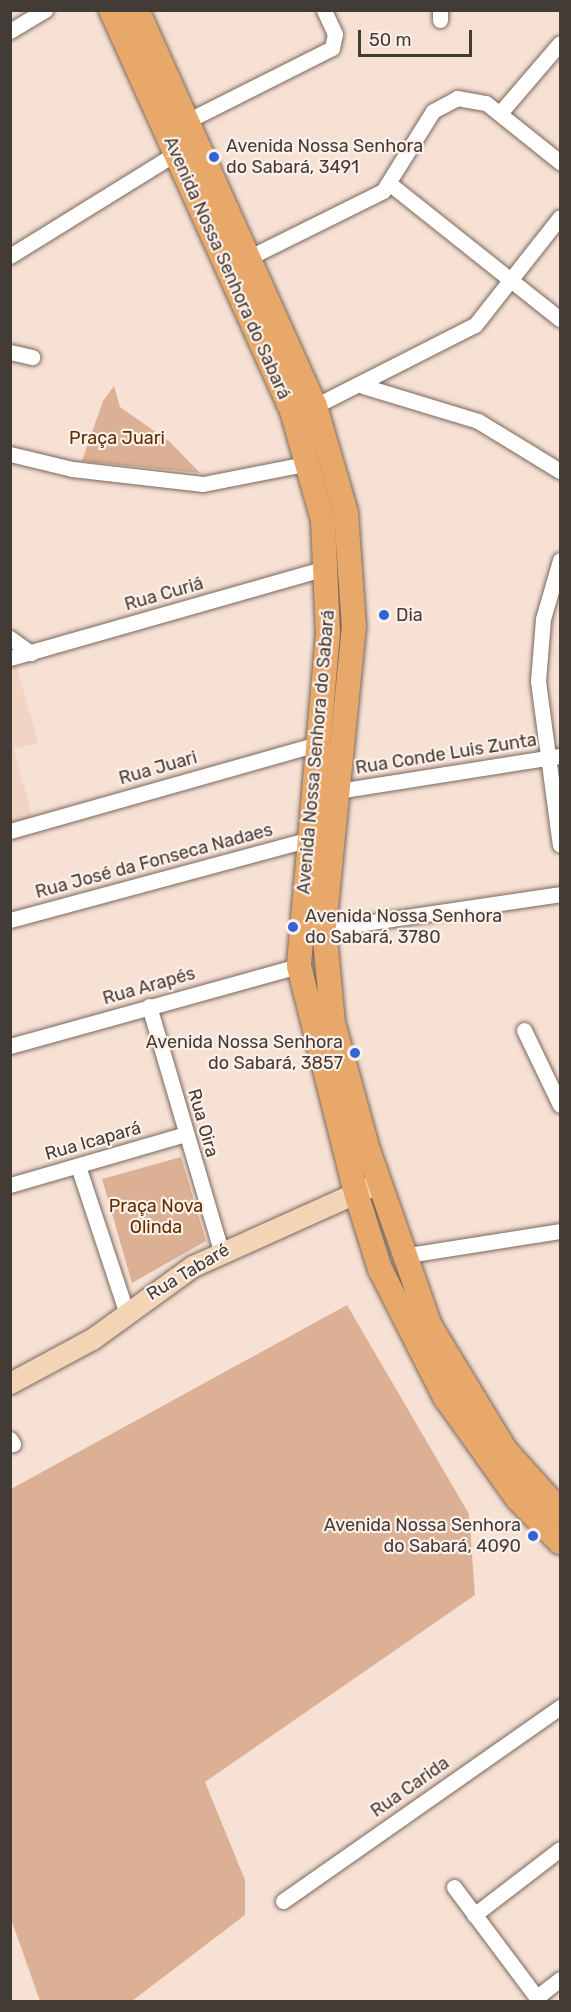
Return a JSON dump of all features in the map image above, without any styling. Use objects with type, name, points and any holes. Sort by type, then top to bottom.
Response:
[{"type":"main road","name":"Avenida Nossa Senhora do Sabará","points":[[111,10],[176,153],[264,317],[315,406],[335,469],[352,561],[349,702],[324,929],[333,1023],[378,1183],[402,1256],[430,1326],[465,1388],[505,1450],[561,1511]]},
{"type":"main road","name":"Avenida Nossa Senhora do Sabará","points":[[137,10],[250,257],[264,317],[310,463],[329,567],[299,966],[356,1193],[380,1269],[445,1396],[517,1498],[561,1542]]},
{"type":"street","points":[[10,31],[45,10]]},
{"type":"street","points":[[189,120],[332,48],[335,34],[324,10]]},
{"type":"street","points":[[500,113],[561,44]]},
{"type":"street","points":[[250,257],[377,196],[390,184],[435,110],[471,97],[500,113],[561,162]]},
{"type":"street","points":[[10,256],[176,153]]},
{"type":"street","points":[[390,184],[510,282],[561,319]]},
{"type":"street","points":[[315,406],[363,386],[466,332],[510,282],[561,217]]},
{"type":"street","points":[[10,352],[32,357]]},
{"type":"street","points":[[363,386],[478,421],[561,471]]},
{"type":"street","points":[[10,454],[72,469],[203,484],[310,463]]},
{"type":"street","points":[[561,560],[543,619],[538,661],[554,757],[561,845]]},
{"type":"street","name":"Rua Curiá","points":[[10,658],[329,567]]},
{"type":"street","points":[[10,638],[31,652]]},
{"type":"street","name":"Rua Juari","points":[[10,831],[317,744]]},
{"type":"street","name":"Rua Conde Luis Zunta","points":[[338,791],[554,757]]},
{"type":"street","name":"Rua José da Fonseca Nadaes","points":[[10,920],[307,840]]},
{"type":"street","points":[[324,929],[561,894]]},
{"type":"street","name":"Rua Arapés","points":[[10,1046],[299,966]]},
{"type":"street","name":"Rua Oira","points":[[149,1006],[221,1251]]},
{"type":"street","points":[[524,1030],[561,1105]]},
{"type":"street","name":"Rua Icapará","points":[[10,1185],[186,1134]]},
{"type":"street","points":[[78,1166],[126,1311]]},
{"type":"street","name":"Rua Tabaré","points":[[10,1383],[60,1359],[126,1311],[221,1251],[378,1183]]},
{"type":"street","points":[[402,1256],[561,1231]]},
{"type":"street","name":"Rua Carida","points":[[283,1901],[561,1707]]},
{"type":"street","points":[[474,1915],[561,1849]]},
{"type":"street","points":[[454,1887],[538,1999],[561,1979]]},
{"type":"shaded area","points":[[16,664],[38,743],[14,749],[33,820],[11,826],[10,666]]},
{"type":"green space","name":"Praça Juari","points":[[114,386],[120,407],[170,442],[200,473],[82,461],[103,401]]},
{"type":"green space","name":"Praça Nova Olinda","points":[[181,1157],[206,1241],[132,1283],[102,1179]]},
{"type":"green space","points":[[347,1305],[469,1514],[475,1595],[205,1782],[245,1880],[245,1915],[132,2001],[40,2001],[11,1919],[11,1489]]},
{"type":"place","name":"Avenida Nossa Senhora do Sabará, 3491","points":[[214,157]]},
{"type":"place","name":"Dia","points":[[384,615]]},
{"type":"place","name":"Avenida Nossa Senhora do Sabará, 3780","points":[[293,927]]},
{"type":"place","name":"Avenida Nossa Senhora do Sabará, 3857","points":[[355,1053]]},
{"type":"place","name":"Avenida Nossa Senhora do Sabará, 4090","points":[[533,1536]]}]
